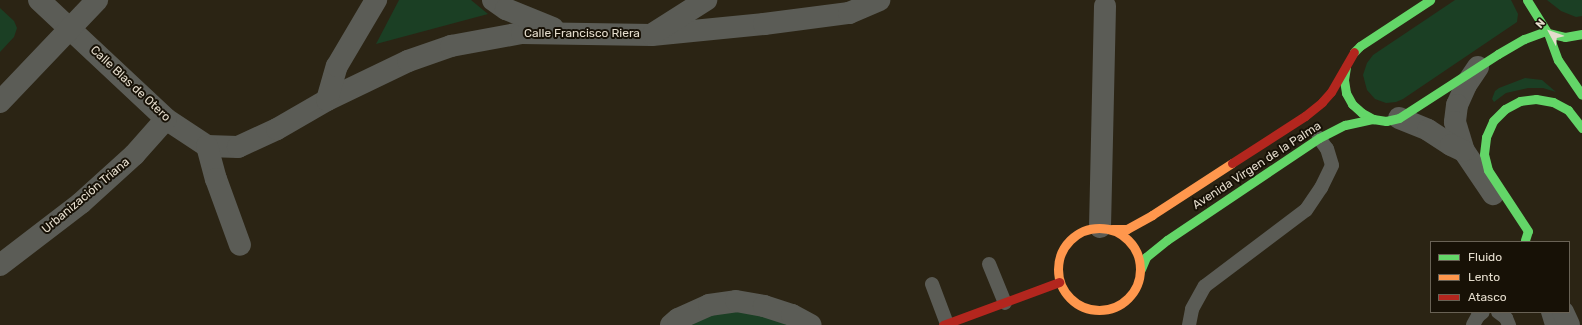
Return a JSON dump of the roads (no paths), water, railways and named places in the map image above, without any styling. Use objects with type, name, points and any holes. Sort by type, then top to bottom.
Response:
[{"type":"main road","name":"Avenida Virgen de la Palma","points":[[1106,228],[1127,229],[1152,215],[1305,116],[1322,102],[1331,92],[1346,67],[1351,55],[1360,46],[1430,0]]},
{"type":"main road","points":[[1527,0],[1547,32],[1558,60],[1582,94]]},
{"type":"main road","name":"Avenida Virgen de la Palma","points":[[1141,269],[1146,257],[1167,240],[1319,138],[1345,125],[1373,119],[1386,121],[1399,118],[1518,43],[1547,32]]},
{"type":"main road","points":[[1547,32],[1565,38],[1582,34]]},
{"type":"main road","points":[[1346,67],[1345,86],[1352,104],[1362,113],[1373,119]]},
{"type":"main road","points":[[1525,241],[1528,231],[1488,170],[1484,154],[1486,137],[1493,121],[1505,109],[1520,101],[1536,99],[1553,102],[1568,110],[1582,128]]},
{"type":"main road","points":[[1106,228],[1124,235],[1133,245],[1139,256],[1141,269],[1139,282],[1133,294],[1124,303],[1099,314],[1074,303],[1066,294],[1059,282],[1058,269],[1060,256],[1066,244],[1075,235],[1087,229],[1106,228]]},
{"type":"main road","points":[[945,324],[1059,282]]},
{"type":"street","name":"Calle Blas de Otero","points":[[39,0],[166,119],[207,146]]},
{"type":"street","points":[[0,102],[97,0]]},
{"type":"street","points":[[327,100],[337,66],[376,0]]},
{"type":"street","points":[[493,0],[506,9],[569,35]]},
{"type":"street","points":[[652,35],[706,0]]},
{"type":"street","points":[[831,0],[837,3],[856,6],[877,1]]},
{"type":"street","name":"Calle Francisco Riera","points":[[207,146],[238,147],[277,129],[327,100],[408,62],[451,46],[522,33],[569,35],[652,35],[806,19],[849,13],[877,1]]},
{"type":"street","points":[[1105,6],[1106,228]]},
{"type":"street","points":[[1478,67],[1466,85],[1457,105],[1455,122],[1464,151],[1525,241]]},
{"type":"street","points":[[1399,118],[1428,130],[1451,145],[1464,151]]},
{"type":"street","name":"Urbanización Triana","points":[[0,265],[81,203],[134,155],[166,119]]},
{"type":"street","points":[[207,146],[216,179],[240,244]]},
{"type":"street","points":[[670,325],[678,319],[709,305],[736,301],[764,306],[792,314],[811,325]]},
{"type":"street","points":[[1563,313],[1569,325]]},
{"type":"lane","points":[[1189,325],[1192,309],[1205,286],[1306,210],[1332,166],[1327,148],[1319,138]]},
{"type":"lane","points":[[989,264],[1005,303]]},
{"type":"lane","points":[[932,284],[945,324]]},
{"type":"lane","points":[[1473,325],[1478,316],[1482,313]]},
{"type":"lane","points":[[1499,313],[1506,318],[1509,325]]},
{"type":"lane","points":[[1548,313],[1552,325]]}]
